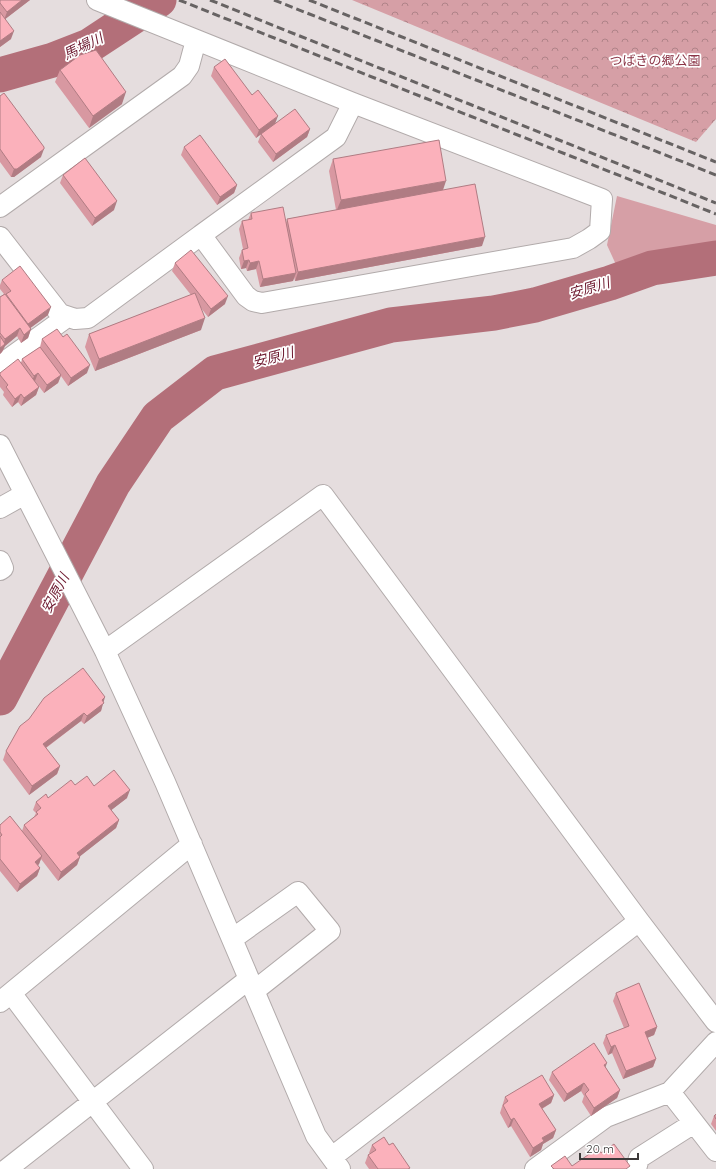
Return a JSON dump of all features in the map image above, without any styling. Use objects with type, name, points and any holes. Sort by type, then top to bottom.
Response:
[{"type":"street","points":[[97,0],[353,103],[602,199],[600,231],[589,240],[573,248],[262,303],[253,301],[246,296],[201,235]]},
{"type":"street","points":[[0,207],[182,76],[189,66],[196,40]]},
{"type":"street","points":[[0,237],[60,314],[75,319],[88,318],[336,137],[353,103]]},
{"type":"street","points":[[0,365],[67,317]]},
{"type":"street","points":[[0,445],[79,604],[105,651],[192,844],[316,1136],[336,1163],[639,921]]},
{"type":"street","points":[[0,508],[25,494]]},
{"type":"street","points":[[105,651],[323,495],[639,921],[716,1022]]},
{"type":"street","points":[[0,561],[3,568],[0,570]]},
{"type":"street","points":[[143,1169],[94,1102],[5,998],[192,844]]},
{"type":"street","points":[[6,1169],[252,984],[330,931],[298,892],[232,939]]},
{"type":"street","points":[[535,1169],[606,1117],[670,1092],[716,1042]]},
{"type":"street","points":[[670,1092],[716,1151]]},
{"type":"street","points":[[636,1169],[639,1158],[694,1123]]},
{"type":"green space","name":"つばきの郷公園","points":[[352,0],[716,0],[716,119],[696,142]]},
{"type":"green space","points":[[617,196],[716,225],[716,248],[656,256],[618,269],[607,245]]},
{"type":"building","points":[[0,0],[22,0],[7,12],[0,3]]},
{"type":"building","points":[[0,12],[14,31],[0,41]]},
{"type":"building","points":[[96,50],[126,92],[93,116],[60,70],[80,55]]},
{"type":"building","points":[[225,59],[252,95],[258,90],[278,116],[259,130],[214,67]]},
{"type":"building","points":[[4,93],[44,147],[44,149],[17,169],[14,169],[0,149],[0,96]]},
{"type":"building","points":[[295,109],[310,129],[276,154],[261,134]]},
{"type":"building","points":[[200,135],[237,185],[220,197],[184,147]]},
{"type":"building","points":[[439,140],[446,181],[341,200],[333,159]]},
{"type":"building","points":[[85,158],[117,201],[95,218],[63,175]]},
{"type":"building","points":[[475,184],[485,237],[298,272],[287,219]]},
{"type":"building","points":[[283,207],[296,273],[263,279],[259,261],[250,263],[249,260],[244,261],[242,250],[248,248],[242,221],[252,219],[251,213]]},
{"type":"building","points":[[191,250],[228,296],[211,309],[175,263]]},
{"type":"building","points":[[20,266],[51,307],[28,324],[6,294],[11,291],[2,280]]},
{"type":"building","points":[[195,293],[205,318],[99,359],[89,334]]},
{"type":"building","points":[[5,294],[31,329],[24,335],[20,328],[5,339],[0,333],[0,297]]},
{"type":"building","points":[[57,329],[63,337],[67,334],[90,365],[71,378],[42,339]]},
{"type":"building","points":[[0,336],[5,344],[0,348]]},
{"type":"building","points":[[40,347],[61,375],[47,385],[38,373],[34,376],[22,359]]},
{"type":"building","points":[[18,359],[39,387],[24,398],[21,394],[15,399],[6,387],[8,385],[0,373]]},
{"type":"building","points":[[83,668],[105,697],[102,700],[104,703],[87,716],[84,713],[43,744],[60,766],[32,786],[6,751],[20,726],[29,719],[44,698]]},
{"type":"building","points":[[114,770],[130,790],[108,806],[119,820],[77,853],[80,857],[61,872],[24,825],[38,814],[36,812],[41,808],[36,802],[46,794],[48,798],[71,780],[75,785],[87,776],[94,786]]},
{"type":"building","points":[[10,816],[42,856],[35,862],[40,868],[20,884],[0,859],[0,837],[2,835],[0,832],[0,825]]},
{"type":"building","points":[[639,983],[657,1027],[645,1032],[656,1059],[626,1071],[615,1045],[611,1047],[606,1035],[629,1026],[616,993]]},
{"type":"building","points":[[594,1043],[607,1063],[604,1065],[620,1090],[594,1108],[585,1094],[589,1090],[584,1083],[567,1094],[552,1072]]},
{"type":"building","points":[[542,1075],[554,1095],[539,1104],[556,1130],[542,1138],[544,1141],[533,1148],[514,1118],[511,1120],[503,1105],[508,1101],[505,1097]]},
{"type":"building","points":[[384,1137],[389,1145],[393,1143],[410,1168],[378,1169],[368,1155],[376,1150],[372,1145]]},
{"type":"building","points":[[614,1144],[630,1166],[626,1169],[554,1169],[551,1166],[565,1156],[572,1166],[598,1148],[601,1153]]},
{"type":"waterway","name":"馬場川","points":[[0,75],[53,60],[89,46],[159,0]]},
{"type":"waterway","name":"安原川","points":[[0,698],[113,484],[158,417],[215,373],[391,325],[494,313],[535,305],[610,283],[652,268],[716,258]]},
{"type":"railway","points":[[179,0],[716,214]]},
{"type":"railway","points":[[210,0],[716,203]]},
{"type":"railway","points":[[274,0],[716,175]]},
{"type":"railway","points":[[309,0],[716,162]]}]
